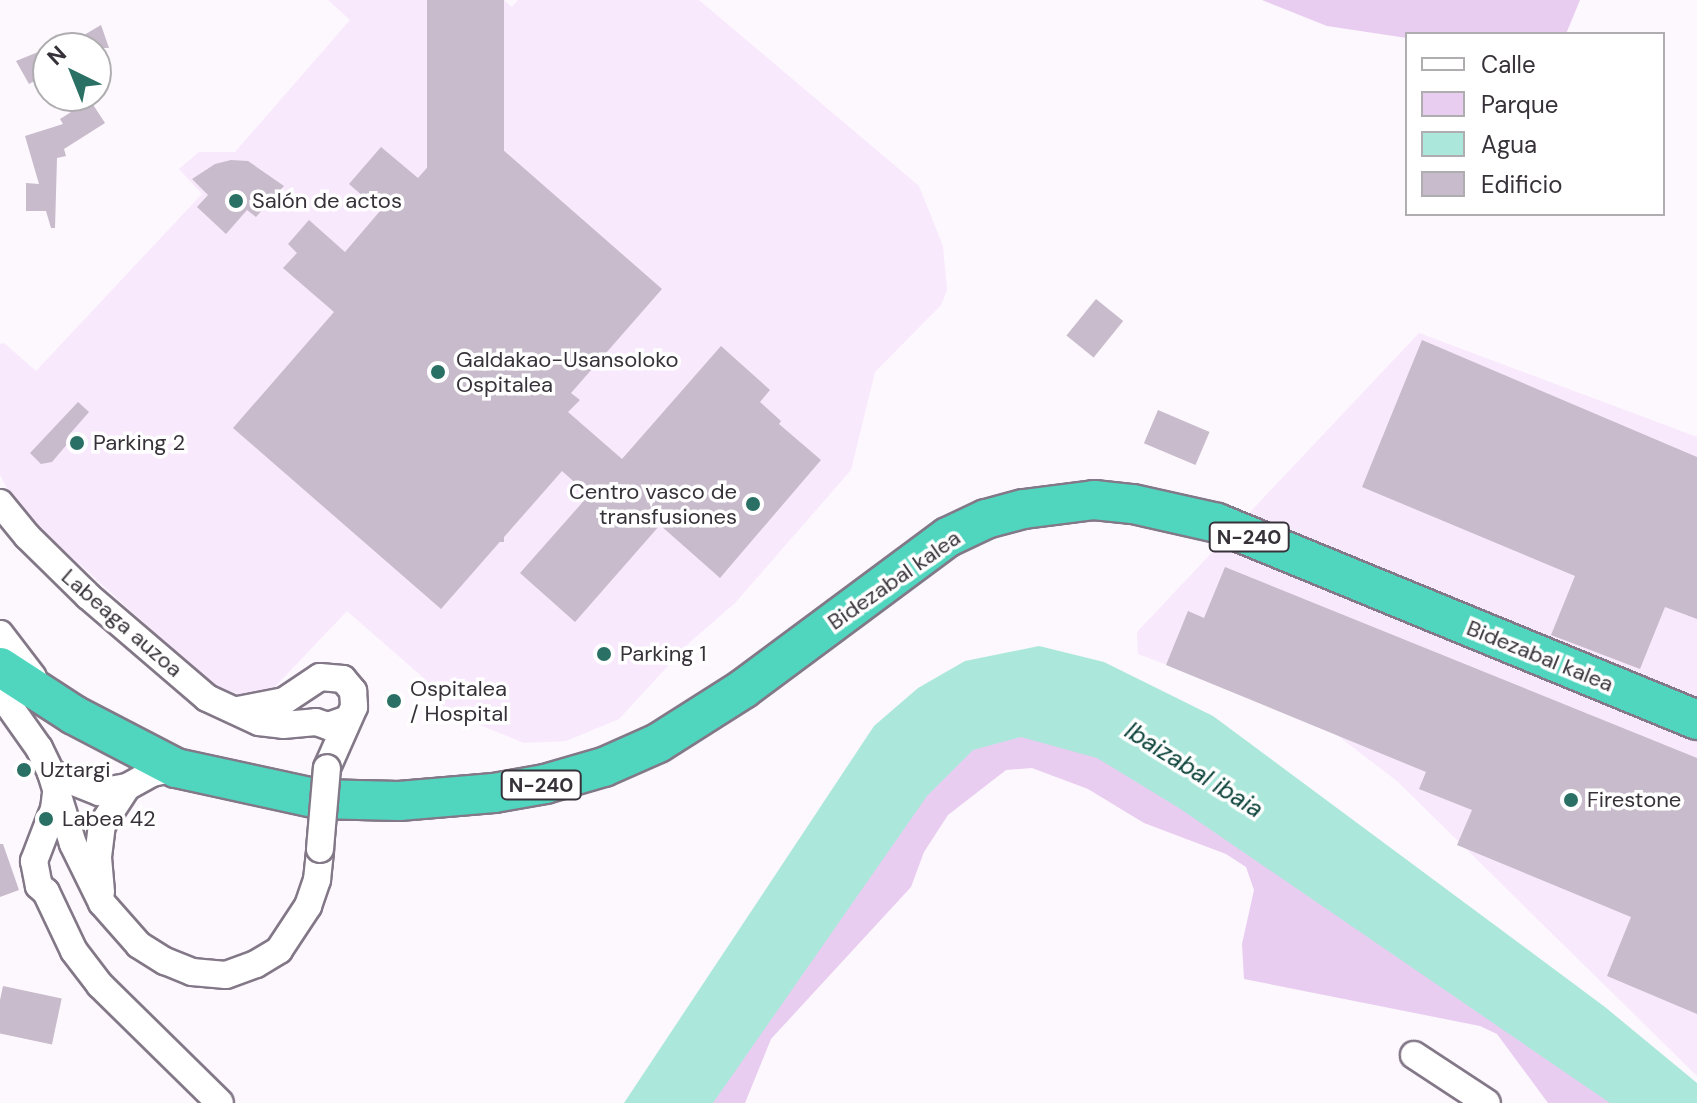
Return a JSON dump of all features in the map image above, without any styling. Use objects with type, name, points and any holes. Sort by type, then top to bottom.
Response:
[{"type":"highway","name":"Bidezabal kalea","points":[[176,768],[318,799],[399,801],[494,793],[545,784],[604,767],[658,743],[743,689],[948,537],[986,519],[1024,509],[1094,500],[1133,504],[1217,523],[1697,720]]},
{"type":"highway","name":"N-240","points":[[0,649],[11,679],[176,768]]},
{"type":"street","name":"Labeaga auzoa","points":[[5,513],[88,596],[207,698],[259,722],[283,725],[316,722]]},
{"type":"street","points":[[0,634],[11,679],[54,781],[59,846],[48,870],[46,892],[74,951],[100,985],[220,1103]]},
{"type":"street","points":[[59,846],[139,945],[165,961],[192,972],[226,975],[256,964],[279,950],[299,925],[317,880],[327,768],[355,699],[343,679],[327,675],[284,701],[238,710]]},
{"type":"street","points":[[308,686],[304,701],[316,722],[327,768]]},
{"type":"street","points":[[316,722],[328,726],[345,720]]},
{"type":"street","points":[[54,781],[99,792],[127,787],[152,773],[176,768]]},
{"type":"street","points":[[102,903],[98,857],[102,825],[127,787]]},
{"type":"street","points":[[59,846],[102,825]]},
{"type":"street","points":[[1414,1055],[1487,1103]]},
{"type":"shaded area","name":"Galdakao-Usansoloko Ospitalea","points":[[328,0],[504,0],[512,7],[518,0],[699,0],[919,186],[943,246],[947,290],[941,305],[875,372],[851,470],[735,603],[690,642],[619,719],[566,741],[524,743],[446,711],[426,680],[347,611],[268,694],[249,698],[211,684],[17,507],[0,475],[0,344],[4,343],[36,371],[202,194],[179,169],[199,152],[235,152],[350,20]]},
{"type":"shaded area","points":[[1419,333],[1697,437],[1697,1076],[1397,781],[1320,722],[1138,654],[1137,632]]},
{"type":"green space","points":[[1262,0],[1580,0],[1567,32],[1405,32],[1405,38],[1327,26]]},
{"type":"green space","points":[[959,674],[1308,820],[1654,1103],[1548,1103],[1497,1034],[1480,1026],[1244,979],[1242,944],[1254,890],[1246,867],[1226,854],[1144,823],[1088,789],[1032,768],[1006,770],[948,815],[924,852],[911,887],[771,1039],[745,1103],[640,1103]]},
{"type":"water","name":"Ibaizabal ibaia","points":[[1039,646],[1104,662],[1213,716],[1605,1007],[1697,1083],[1697,1103],[1610,1103],[1179,808],[1097,758],[1021,737],[973,750],[927,796],[713,1103],[624,1103],[874,726],[918,688],[965,661]]},
{"type":"building","points":[[427,0],[504,0],[504,542],[427,542]]},
{"type":"building","points":[[101,25],[103,32],[89,32]]},
{"type":"building","points":[[32,54],[32,82],[29,84],[16,61]]},
{"type":"building","points":[[71,112],[98,112],[105,123],[64,149],[66,156],[57,158],[55,228],[51,228],[46,211],[26,211],[26,183],[39,184],[25,136],[63,124],[60,119]]},
{"type":"building","points":[[469,120],[662,289],[571,393],[580,400],[568,412],[622,459],[721,346],[770,390],[760,402],[781,421],[779,424],[821,460],[720,578],[660,525],[575,622],[520,573],[589,495],[562,471],[441,609],[233,428],[334,312],[283,268],[297,253],[288,244],[309,220],[345,252],[380,211],[349,184],[381,147],[418,178]]},
{"type":"building","name":"Salón de actos","points":[[231,160],[248,161],[284,186],[256,217],[247,210],[226,234],[197,207],[208,195],[192,179],[215,164]]},
{"type":"building","points":[[1096,299],[1123,321],[1094,358],[1066,336]]},
{"type":"building","points":[[1422,340],[1697,457],[1697,619],[1665,607],[1640,669],[1551,635],[1575,576],[1362,487]]},
{"type":"building","points":[[78,402],[89,412],[68,436],[69,442],[52,462],[41,464],[30,453]]},
{"type":"building","points":[[1158,410],[1210,432],[1195,465],[1144,443]]},
{"type":"building","name":"Firestone","points":[[1225,567],[1697,758],[1697,1014],[1607,976],[1631,917],[1457,845],[1472,810],[1419,789],[1426,772],[1166,665],[1188,611],[1204,618]]},
{"type":"building","points":[[0,844],[3,844],[19,890],[0,897]]},
{"type":"building","points":[[3,986],[62,998],[52,1044],[0,1033]]},
{"type":"place","name":"Salón de actos","points":[[236,201]]},
{"type":"place","name":"Galdakao-Usansoloko Ospitalea","points":[[438,372]]},
{"type":"place","name":"Parking 2","points":[[77,443]]},
{"type":"place","name":"Centro vasco de transfusiones","points":[[753,504]]},
{"type":"place","name":"Parking 1","points":[[604,654]]},
{"type":"place","name":"Ospitalea / Hospital","points":[[394,701]]},
{"type":"place","name":"Uztargi","points":[[24,770]]},
{"type":"place","name":"Firestone","points":[[1571,800]]},
{"type":"place","name":"Labea 42","points":[[46,819]]}]
